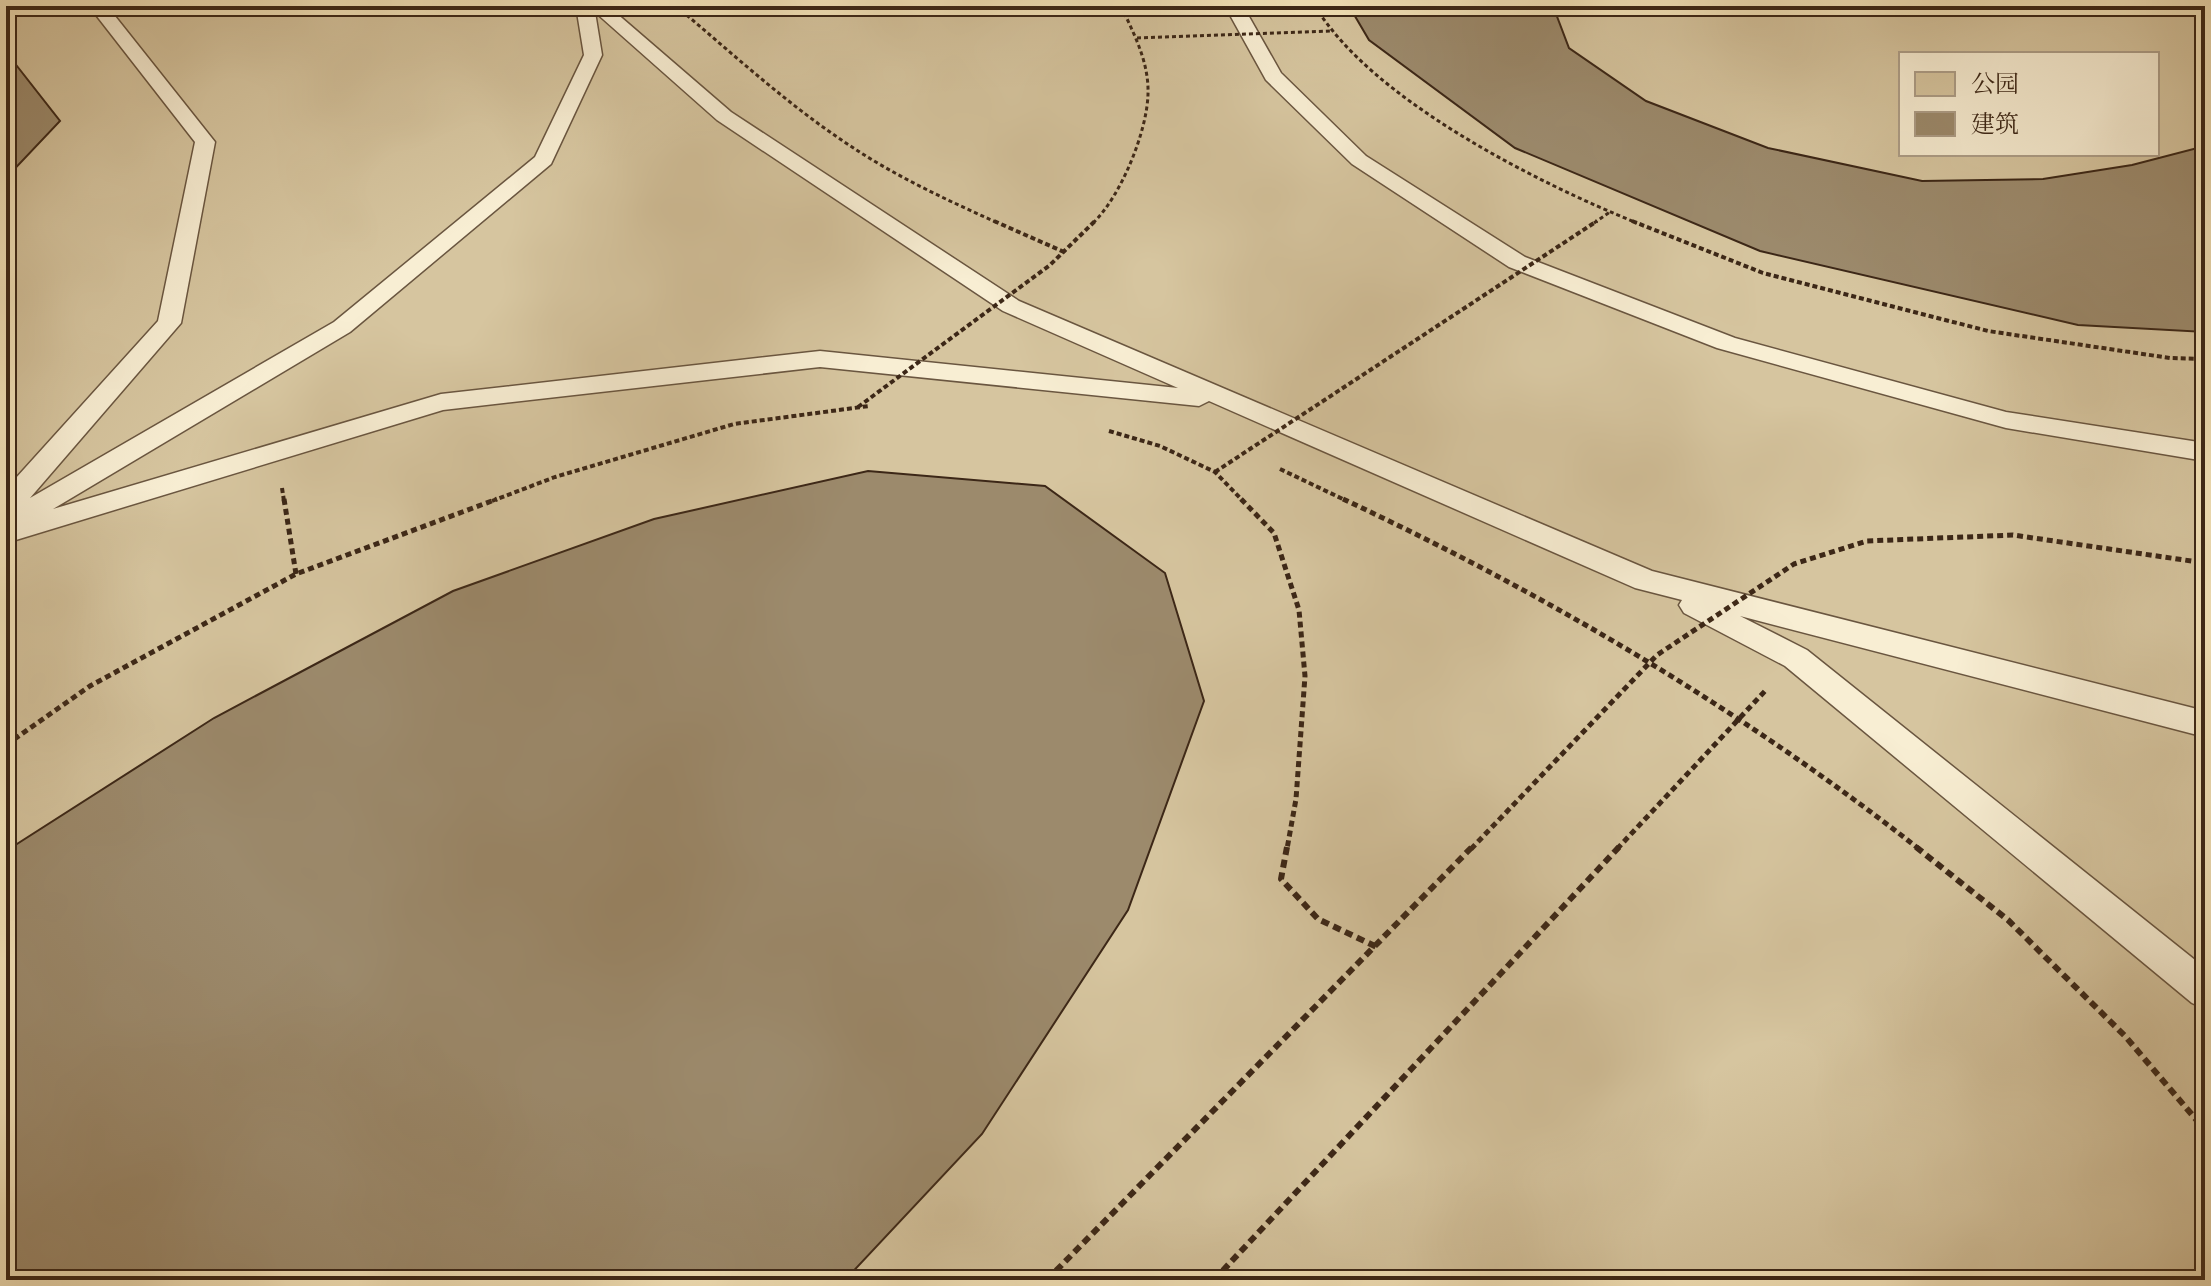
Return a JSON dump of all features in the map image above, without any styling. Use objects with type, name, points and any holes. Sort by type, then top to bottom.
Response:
[{"type":"lane","points":[[6,507],[169,323],[205,142],[98,6]]},
{"type":"lane","points":[[6,524],[342,327],[544,160],[593,55],[585,6]]},
{"type":"lane","points":[[598,6],[724,116],[1011,306],[1645,580],[1796,658],[2205,991]]},
{"type":"lane","points":[[1234,6],[1273,76],[1359,160],[1517,262],[1726,343],[2006,420],[2205,452]]},
{"type":"lane","points":[[6,533],[441,402],[820,359],[1229,401]]},
{"type":"lane","points":[[1645,580],[2205,724]]},
{"type":"path","points":[[676,6],[786,99],[853,148],[954,203],[1064,252]]},
{"type":"path","points":[[858,407],[974,324],[1064,252],[1100,216],[1134,157],[1148,94],[1137,38],[1121,6]]},
{"type":"path","points":[[1315,6],[1330,31],[1381,81],[1485,150],[1610,212],[1763,273],[1988,331],[2170,358],[2205,359]]},
{"type":"path","points":[[1137,38],[1330,31]]},
{"type":"path","points":[[1215,472],[1610,212]]},
{"type":"path","points":[[1229,401],[1234,434],[1255,451]]},
{"type":"path","points":[[6,745],[90,686],[296,574],[555,477],[734,424],[872,406]]},
{"type":"path","points":[[1105,430],[1160,446],[1215,472],[1274,533],[1299,610],[1305,676],[1296,799],[1281,879],[1318,919],[1377,947]]},
{"type":"path","points":[[277,452],[296,574]]},
{"type":"path","points":[[1277,467],[1288,475],[1393,522],[1529,593],[1739,718],[1847,793],[2008,920],[2125,1036],[2205,1130]]},
{"type":"path","points":[[1047,1280],[1377,947],[1657,655],[1794,564],[1867,541],[2013,535],[2205,563]]},
{"type":"path","points":[[1214,1280],[1796,658]]},
{"type":"green space","points":[[6,6],[2205,6],[2205,1280],[6,1280]]},
{"type":"building","points":[[1349,6],[1553,6],[1569,48],[1646,101],[1768,148],[1922,181],[2043,179],[2132,165],[2205,146],[2205,332],[2078,325],[1760,251],[1515,148],[1369,40]]},
{"type":"building","points":[[6,52],[60,121],[6,178]]},
{"type":"building","points":[[868,471],[1045,486],[1165,573],[1204,701],[1128,910],[982,1134],[845,1280],[6,1280],[6,851],[214,718],[453,591],[654,519]]}]
